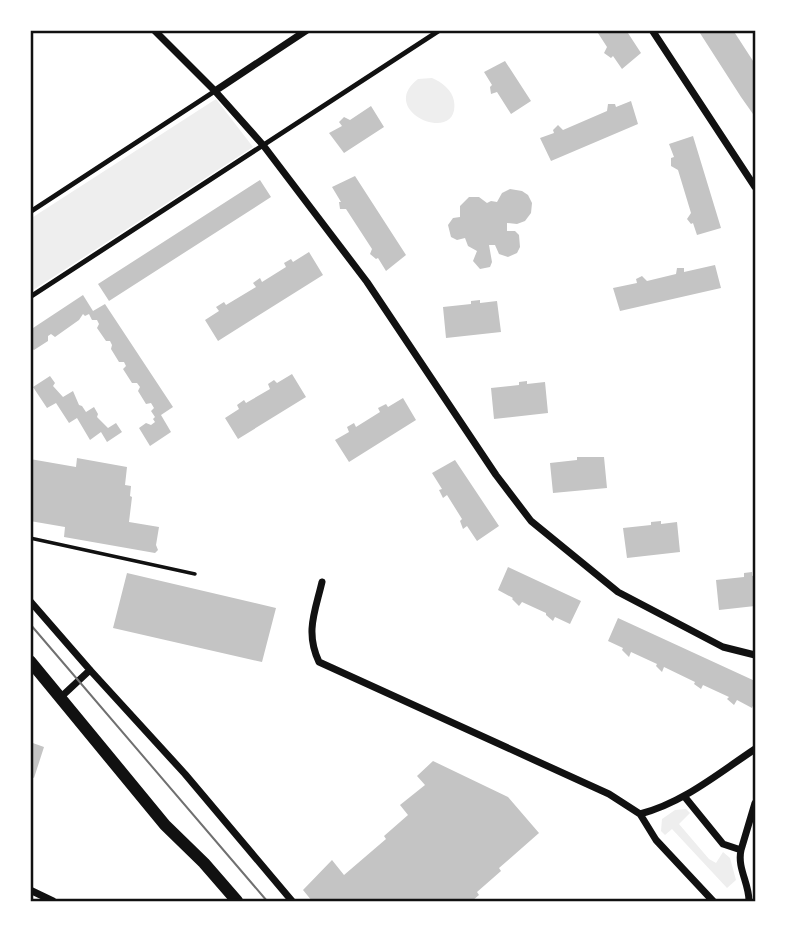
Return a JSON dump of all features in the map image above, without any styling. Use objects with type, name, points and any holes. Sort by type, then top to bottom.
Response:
[{"type":"main road","points":[[30,661],[165,825],[204,863],[237,901]]},
{"type":"street","points":[[154,30],[215,91],[263,145],[367,282],[496,475],[531,521],[618,592],[723,647],[755,656]]},
{"type":"street","points":[[30,212],[307,30]]},
{"type":"street","points":[[30,297],[440,30]]},
{"type":"street","points":[[652,30],[755,187]]},
{"type":"street","points":[[322,582],[312,627],[312,646],[319,662],[609,794],[640,814],[656,840],[713,901]]},
{"type":"street","points":[[30,601],[185,774],[292,901]]},
{"type":"street","points":[[61,697],[90,670]]},
{"type":"street","points":[[640,814],[659,809],[684,796],[755,749]]},
{"type":"street","points":[[684,796],[723,844],[741,850]]},
{"type":"street","points":[[749,901],[748,886],[741,870],[741,850],[752,827],[755,803]]},
{"type":"street","points":[[30,890],[53,901]]},
{"type":"lane","points":[[30,538],[195,574]]},
{"type":"shaded area","points":[[432,78],[446,87],[453,97],[453,115],[445,122],[422,120],[412,113],[406,103],[407,91],[418,79]]},
{"type":"shaded area","points":[[216,99],[253,147],[30,292],[30,219]]},
{"type":"shaded area","points":[[686,809],[690,813],[679,824],[709,859],[716,863],[723,852],[730,858],[736,880],[727,888],[672,829],[665,835],[661,831],[662,819],[675,810]]},
{"type":"building","points":[[596,30],[626,30],[641,53],[622,69],[613,56],[611,58],[604,53],[607,47]]},
{"type":"building","points":[[698,30],[733,30],[755,64],[755,113],[753,114],[741,97]]},
{"type":"building","points":[[505,61],[531,101],[511,114],[497,92],[491,94],[492,85],[484,72]]},
{"type":"building","points":[[631,101],[638,124],[551,161],[540,138],[554,133],[553,130],[558,125],[563,130],[607,111],[608,104],[615,104],[616,107]]},
{"type":"building","points":[[371,106],[384,127],[344,153],[329,133],[342,126],[339,122],[344,117],[350,120]]},
{"type":"building","points":[[693,136],[721,228],[697,235],[693,223],[687,219],[691,213],[678,170],[671,166],[671,158],[674,157],[669,144]]},
{"type":"building","points":[[355,176],[406,255],[386,271],[378,258],[370,254],[372,249],[346,209],[340,209],[341,202],[332,187]]},
{"type":"building","points":[[260,180],[271,197],[109,301],[98,284]]},
{"type":"building","points":[[510,189],[522,191],[532,203],[531,213],[525,221],[507,223],[507,231],[515,231],[519,235],[520,247],[517,253],[508,257],[499,254],[495,245],[489,245],[492,262],[490,267],[480,269],[473,261],[477,251],[468,246],[465,238],[457,240],[451,237],[448,225],[453,218],[460,217],[460,206],[469,197],[479,197],[487,203],[497,202],[502,193]]},
{"type":"building","points":[[309,252],[323,275],[218,341],[205,320],[219,311],[216,307],[224,302],[226,305],[256,287],[253,283],[260,278],[262,282],[286,267],[284,263],[291,259],[293,262]]},
{"type":"building","points":[[715,265],[721,288],[620,311],[613,288],[637,283],[636,279],[642,276],[647,281],[676,274],[677,268],[684,268],[684,272]]},
{"type":"building","points":[[83,295],[93,311],[105,304],[173,407],[161,415],[171,432],[150,446],[139,428],[146,423],[151,425],[155,422],[151,411],[154,408],[151,403],[146,404],[138,391],[140,387],[137,383],[132,383],[123,369],[126,366],[124,362],[119,362],[111,349],[110,341],[106,341],[97,328],[97,320],[92,320],[89,314],[83,314],[55,337],[51,334],[48,341],[34,350],[30,347],[30,330]]},
{"type":"building","points":[[480,300],[480,303],[497,301],[501,332],[446,338],[443,307],[471,304],[471,301]]},
{"type":"building","points":[[292,374],[306,397],[238,439],[225,418],[239,409],[237,405],[244,400],[246,403],[270,389],[268,384],[274,380],[277,383]]},
{"type":"building","points":[[50,376],[55,383],[53,386],[63,397],[73,391],[79,405],[86,412],[94,407],[97,417],[108,428],[116,423],[122,432],[107,442],[101,432],[90,440],[77,418],[69,423],[56,403],[47,408],[33,387]]},
{"type":"building","points":[[527,381],[527,384],[545,382],[548,413],[494,419],[491,388],[519,385],[519,382]]},
{"type":"building","points":[[403,398],[416,420],[349,462],[335,440],[349,432],[347,427],[354,423],[356,427],[380,412],[378,408],[386,404],[388,407]]},
{"type":"building","points":[[577,457],[604,457],[607,488],[553,493],[550,463],[577,460]]},
{"type":"building","points":[[77,458],[127,467],[125,485],[131,486],[132,497],[129,522],[159,527],[156,545],[158,550],[155,553],[64,537],[65,527],[30,521],[30,459],[76,467]]},
{"type":"building","points":[[455,460],[499,526],[477,541],[467,526],[463,529],[460,521],[462,519],[447,495],[443,498],[439,490],[442,489],[432,473]]},
{"type":"building","points":[[661,521],[661,524],[677,522],[680,552],[627,558],[623,528],[651,525],[651,522]]},
{"type":"building","points":[[508,567],[581,601],[570,624],[555,617],[553,621],[546,613],[522,602],[519,606],[513,598],[498,590]]},
{"type":"building","points":[[752,572],[752,576],[755,575],[755,606],[719,610],[716,580],[744,577],[744,573]]},
{"type":"building","points":[[127,573],[276,608],[262,662],[113,628]]},
{"type":"building","points":[[618,618],[755,681],[755,701],[752,708],[737,700],[734,705],[727,699],[729,697],[703,685],[701,689],[695,682],[664,667],[662,672],[657,664],[631,652],[629,657],[623,648],[608,641]]},
{"type":"building","points":[[30,742],[44,747],[34,778],[30,776]]},
{"type":"building","points":[[433,761],[508,797],[539,833],[499,868],[501,871],[477,892],[479,895],[472,901],[312,901],[303,890],[332,860],[344,875],[386,839],[384,836],[408,815],[400,805],[425,785],[417,776]]},
{"type":"tram line","points":[[30,624],[267,901]]}]
